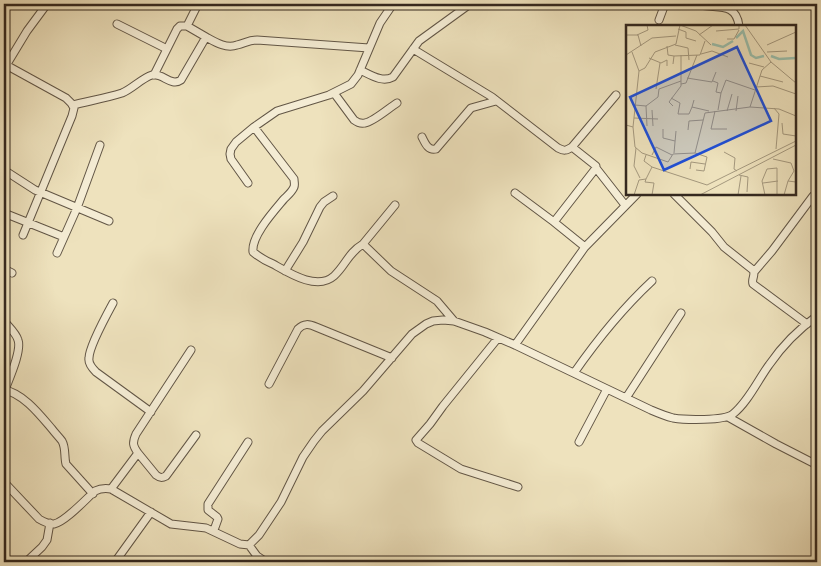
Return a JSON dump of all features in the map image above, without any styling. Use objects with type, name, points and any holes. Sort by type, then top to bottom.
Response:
[{"type":"street","points":[[24,235],[74,108],[66,98],[5,67],[27,31],[47,4]]},
{"type":"street","points":[[187,26],[198,4]]},
{"type":"street","points":[[248,183],[231,159],[231,149],[236,142],[277,111],[334,92],[351,84],[360,70],[380,23],[393,4]]},
{"type":"street","points":[[360,70],[383,80],[388,80],[393,77],[419,41],[470,4]]},
{"type":"street","points":[[659,20],[665,4]]},
{"type":"street","points":[[697,4],[729,9],[737,18],[739,25]]},
{"type":"street","points":[[117,24],[167,50]]},
{"type":"street","points":[[72,105],[122,93],[154,75],[180,26],[187,26],[222,45],[228,46],[236,46],[250,40],[257,40],[369,48]]},
{"type":"street","points":[[154,75],[173,83],[181,80],[206,37]]},
{"type":"street","points":[[413,49],[480,90],[562,151],[567,151],[572,147],[616,95]]},
{"type":"street","points":[[4,50],[11,56]]},
{"type":"street","points":[[334,92],[358,123],[364,124],[369,122],[396,103]]},
{"type":"street","points":[[422,137],[428,147],[436,149],[471,108],[496,101]]},
{"type":"street","points":[[254,127],[294,180],[295,184],[266,221],[253,246],[253,252],[256,255],[294,276],[320,282],[326,280],[333,277],[352,252],[363,244],[395,205]]},
{"type":"street","points":[[58,253],[100,145]]},
{"type":"street","points":[[572,147],[596,166],[626,205]]},
{"type":"street","points":[[554,222],[596,168]]},
{"type":"street","points":[[4,170],[41,192],[109,222]]},
{"type":"street","points":[[515,193],[585,247]]},
{"type":"street","points":[[515,345],[585,247],[635,195]]},
{"type":"street","points":[[675,195],[731,254],[754,272]]},
{"type":"street","points":[[285,271],[303,242],[320,207],[334,196]]},
{"type":"street","points":[[807,324],[753,284],[752,281],[754,272],[813,196]]},
{"type":"street","points":[[4,213],[64,238]]},
{"type":"street","points":[[363,244],[391,271],[437,301],[454,321]]},
{"type":"street","points":[[4,269],[12,273]]},
{"type":"street","points":[[574,374],[604,333],[633,299],[652,282]]},
{"type":"street","points":[[113,303],[92,346],[88,360],[96,372],[150,412]]},
{"type":"street","points":[[626,398],[681,313]]},
{"type":"street","points":[[249,545],[259,535],[282,502],[307,449],[322,431],[363,391],[412,334],[433,321],[454,321],[470,326],[515,345],[656,412],[675,418],[692,419],[728,417],[733,414],[783,348],[817,316]]},
{"type":"street","points":[[4,321],[18,338],[19,344],[19,351],[4,390],[16,394],[28,404],[58,436],[62,441],[66,464],[92,494]]},
{"type":"street","points":[[269,384],[298,329],[302,325],[308,324],[392,358]]},
{"type":"street","points":[[498,338],[416,440],[461,469],[518,487]]},
{"type":"street","points":[[191,350],[150,412],[133,441],[133,445],[156,475],[159,478],[163,478],[196,434]]},
{"type":"street","points":[[579,442],[608,389]]},
{"type":"street","points":[[728,417],[817,465]]},
{"type":"street","points":[[214,530],[218,519],[217,516],[208,510],[208,504],[248,442]]},
{"type":"street","points":[[111,489],[138,453]]},
{"type":"street","points":[[4,482],[39,519],[46,523],[54,524],[63,520],[100,488],[111,489],[171,524],[214,530],[240,544],[249,545],[257,556],[266,562]]},
{"type":"street","points":[[115,562],[151,512]]},
{"type":"street","points":[[26,562],[47,540],[50,523]]},
{"type":"lane","points":[[811,562],[817,550]]}]
